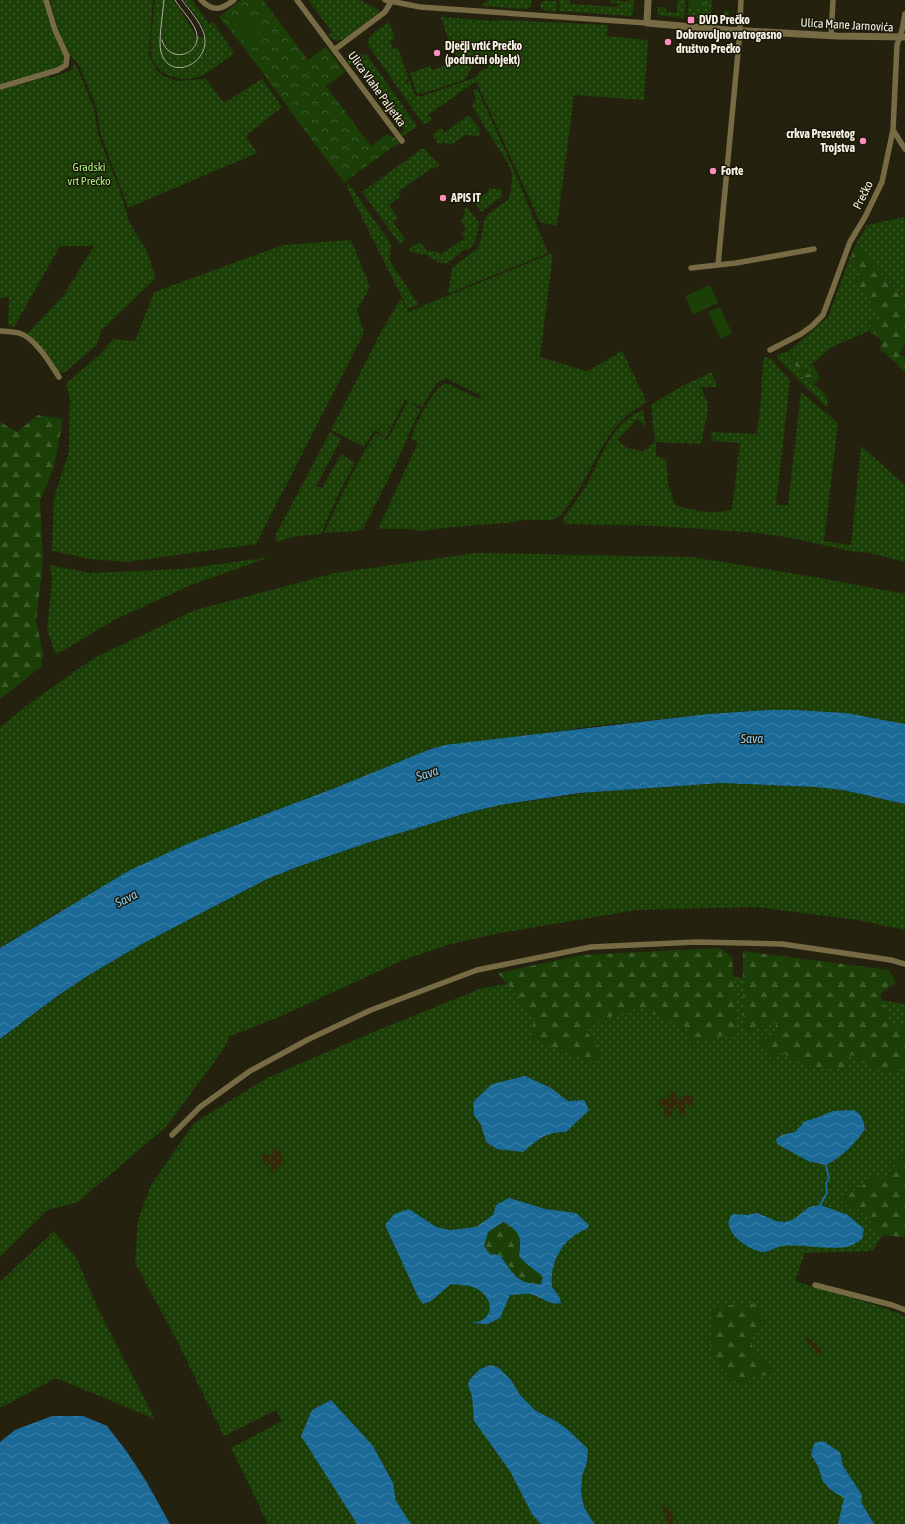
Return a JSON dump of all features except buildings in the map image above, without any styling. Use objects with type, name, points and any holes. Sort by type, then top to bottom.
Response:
[{"type":"street","points":[[0,87],[58,70],[66,65],[68,59],[66,51],[55,30],[46,0]]},
{"type":"street","points":[[201,0],[208,6],[218,8],[234,0]]},
{"type":"street","name":"Ulica Vlahe Paljetka","points":[[297,0],[402,141]]},
{"type":"street","name":"Ulica Mane Jarnovića","points":[[385,0],[427,7],[739,30],[831,36],[902,38]]},
{"type":"street","points":[[647,23],[648,0]]},
{"type":"street","points":[[718,265],[741,0]]},
{"type":"street","points":[[831,36],[833,0]]},
{"type":"street","name":"Ulica Vlahe Paljetka","points":[[334,50],[385,12],[391,2]]},
{"type":"street","name":"Prečko","points":[[770,350],[801,334],[812,326],[823,314],[850,242],[865,217],[882,182],[893,130],[896,45],[902,38],[905,14]]},
{"type":"street","points":[[893,130],[905,149]]},
{"type":"street","points":[[691,268],[736,263],[814,248]]},
{"type":"street","points":[[0,331],[20,334],[29,340],[46,357],[59,377]]},
{"type":"street","points":[[172,1135],[200,1106],[243,1076],[309,1039],[371,1010],[477,970],[591,947],[696,942],[782,944],[892,960],[905,964]]},
{"type":"street","points":[[815,1286],[892,1305],[905,1310]]},
{"type":"green space","points":[[0,0],[45,0],[65,58],[64,64],[60,67],[0,85]]},
{"type":"green space","points":[[50,0],[153,0],[149,55],[158,72],[165,77],[176,81],[205,78],[224,103],[262,79],[282,107],[246,136],[257,153],[128,208],[100,132],[95,103],[78,63],[68,52],[64,44]]},
{"type":"green space","points":[[155,0],[173,0],[193,30],[195,36],[206,38],[202,25],[184,0],[192,0],[209,24],[213,22],[234,53],[203,75],[191,79],[175,78],[162,71],[156,66],[151,52]]},
{"type":"green space","points":[[241,0],[263,0],[308,60],[326,47],[345,72],[326,86],[371,146],[387,134],[393,138],[395,137],[399,143],[347,180],[345,183],[236,37],[219,17]]},
{"type":"green space","points":[[308,0],[360,0],[380,11],[344,39],[336,41],[328,36],[332,32]]},
{"type":"green space","points":[[490,0],[532,0],[531,6],[528,9],[482,6],[483,3]]},
{"type":"green space","points":[[559,0],[570,0],[570,4],[617,7],[618,4],[625,4],[611,3],[610,0],[629,2],[629,0],[634,0],[633,14],[630,16],[560,11]]},
{"type":"green space","points":[[678,0],[686,0],[685,16],[683,18],[658,15],[658,7],[666,7],[666,12],[677,13]]},
{"type":"green space","points":[[689,0],[706,0],[706,9],[688,8]]},
{"type":"green space","points":[[706,0],[712,0],[711,15],[723,16],[724,11],[729,11],[728,21],[687,17],[688,8],[705,9]]},
{"type":"green space","points":[[543,1],[557,1],[556,11],[543,10],[540,5]]},
{"type":"green space","points":[[246,16],[263,39],[250,49],[232,26]]},
{"type":"green space","points":[[441,17],[495,22],[500,20],[608,25],[606,36],[648,40],[644,100],[574,95],[557,226],[540,222],[476,81],[428,115],[432,120],[424,125],[368,45],[369,38],[378,29],[389,22],[395,39],[390,41],[393,49],[398,48],[409,79],[405,81],[406,83],[410,81],[414,94],[417,96],[423,96],[476,77],[480,71],[488,68],[488,60],[485,56],[480,56],[475,59],[464,80],[424,93],[418,94],[416,92],[410,73],[430,66],[432,70],[452,63],[453,66],[459,64],[452,44],[450,45]]},
{"type":"green space","points":[[351,52],[367,55],[417,126],[402,137],[400,134],[404,130],[353,62],[349,65],[347,62],[350,59],[347,54]]},
{"type":"green space","name":"Gradski vrt Prečko","points":[[74,64],[76,65],[94,109],[99,138],[119,188],[130,224],[146,250],[155,279],[102,330],[96,346],[64,373],[60,373],[40,347],[27,334],[63,296],[94,246],[60,246],[14,327],[8,325],[9,297],[0,298],[0,90],[50,76],[50,78],[72,70]]},
{"type":"green space","points":[[477,88],[513,168],[548,253],[448,294],[452,268],[478,248],[484,220],[487,215],[509,199],[511,189],[512,175],[510,167],[472,106],[476,99],[473,92]]},
{"type":"green space","points":[[468,115],[479,128],[480,136],[465,135],[451,145],[444,142],[440,146],[432,135],[441,128],[445,133]]},
{"type":"green space","points":[[423,148],[440,165],[433,169],[432,168],[398,192],[401,196],[389,205],[398,218],[393,222],[405,239],[400,244],[362,192]]},
{"type":"green space","points":[[348,183],[391,244],[389,260],[419,305],[408,309],[347,187]]},
{"type":"green space","points":[[489,188],[502,190],[502,196],[481,212],[474,201],[488,192]]},
{"type":"green space","points":[[467,207],[479,223],[475,241],[468,250],[466,249],[447,263],[440,263],[427,255],[411,252],[409,249],[420,242],[427,251],[438,252],[440,255],[465,238],[461,233],[466,229],[461,221],[465,212],[464,209]]},
{"type":"green space","points":[[904,217],[905,299],[855,246],[867,225]]},
{"type":"green space","points":[[351,240],[370,287],[357,310],[364,333],[256,544],[127,562],[90,559],[52,551],[54,498],[69,452],[70,399],[66,384],[101,353],[113,339],[135,341],[154,292],[283,245]]},
{"type":"green space","points":[[855,246],[905,299],[905,344],[900,354],[905,357],[905,372],[880,349],[882,342],[869,328],[872,322],[883,317],[849,275],[855,280],[861,274],[852,258]]},
{"type":"green space","points":[[852,252],[852,259],[861,274],[855,280],[883,318],[869,328],[877,338],[869,331],[832,347],[812,364],[816,370],[807,375],[789,351],[828,317]]},
{"type":"green space","points":[[553,254],[540,357],[586,371],[622,351],[647,402],[625,417],[617,426],[603,445],[573,498],[561,515],[553,520],[524,520],[421,531],[410,529],[378,529],[418,442],[411,439],[416,425],[435,392],[446,383],[480,399],[481,396],[446,378],[437,383],[422,407],[405,400],[386,438],[375,430],[364,447],[331,430],[382,330],[401,298],[408,312]]},
{"type":"green space","points":[[710,285],[718,303],[693,315],[685,296]]},
{"type":"green space","points":[[720,307],[732,333],[721,339],[708,312]]},
{"type":"green space","points":[[789,351],[807,375],[816,370],[820,378],[814,384],[826,395],[827,400],[806,380],[786,352]]},
{"type":"green space","points":[[786,352],[807,380],[827,400],[828,406],[825,406],[778,359],[777,355]]},
{"type":"green space","points":[[765,357],[770,358],[790,380],[776,505],[788,505],[801,392],[838,423],[824,541],[851,545],[861,446],[905,485],[905,562],[870,553],[850,551],[796,539],[759,533],[659,526],[565,524],[562,520],[588,482],[610,440],[624,422],[643,410],[646,427],[637,419],[618,440],[627,448],[643,451],[655,441],[651,405],[680,387],[712,372],[714,380],[716,380],[717,387],[701,387],[708,404],[701,444],[656,442],[656,456],[666,459],[668,484],[675,505],[710,512],[732,509],[740,443],[712,441],[711,432],[757,434],[763,360]]},
{"type":"green space","points":[[408,401],[421,410],[415,420],[397,462],[363,529],[359,531],[324,533],[348,482],[368,445],[376,433],[387,440]]},
{"type":"green space","points":[[38,415],[63,419],[54,467],[40,501],[43,561],[36,621],[43,653],[41,667],[0,699],[0,422],[17,432]]},
{"type":"green space","points":[[330,432],[341,439],[316,486],[322,488],[341,454],[355,463],[341,489],[321,534],[292,537],[278,542],[275,538],[276,534]]},
{"type":"green space","points":[[476,553],[692,557],[815,577],[905,594],[905,724],[846,713],[769,710],[708,714],[587,727],[428,750],[335,788],[218,832],[57,913],[0,948],[0,727],[33,701],[94,658],[195,610],[335,573]]},
{"type":"green space","points":[[270,557],[191,585],[114,620],[56,655],[47,630],[52,581],[50,565],[90,573],[183,569]]},
{"type":"green space","points":[[722,783],[815,787],[843,790],[905,804],[905,930],[857,920],[756,907],[637,910],[495,934],[447,945],[401,961],[279,1017],[230,1036],[223,1050],[166,1127],[78,1202],[48,1210],[0,1257],[0,1039],[56,997],[89,975],[140,945],[267,879],[370,842],[470,812],[500,805],[593,792]]},
{"type":"green space","points":[[719,948],[732,957],[737,1037],[719,1036],[690,1043],[689,1030],[640,1008],[607,1018],[585,1030],[602,1052],[596,1064],[531,1038],[534,1017],[498,973],[582,955]]},
{"type":"green space","points":[[743,951],[889,970],[896,982],[880,994],[890,1022],[905,1030],[905,1066],[891,1073],[869,1067],[853,1055],[845,1058],[848,1070],[807,1066],[781,1052],[770,1058],[758,1042],[775,1034],[776,1021],[743,1034]]},
{"type":"green space","points":[[609,968],[717,974],[905,1004],[905,1199],[873,1251],[805,1253],[795,1281],[882,1307],[905,1316],[905,1524],[268,1524],[231,1448],[282,1421],[276,1410],[224,1436],[174,1335],[135,1263],[138,1220],[151,1185],[194,1123],[267,1078],[378,1030],[482,988]]},
{"type":"green space","points":[[905,1156],[905,1237],[879,1235],[863,1213],[838,1201],[873,1178],[885,1178],[900,1159]]},
{"type":"green space","points":[[503,1222],[516,1231],[520,1239],[519,1256],[543,1277],[541,1284],[532,1284],[520,1281],[500,1255],[490,1254],[484,1246],[488,1232]]},
{"type":"green space","points":[[54,1231],[77,1259],[99,1311],[155,1419],[56,1378],[0,1408],[0,1282]]},
{"type":"green space","points":[[756,1302],[760,1306],[763,1326],[752,1337],[752,1344],[755,1357],[762,1359],[771,1368],[770,1375],[752,1377],[743,1385],[731,1380],[714,1358],[710,1342],[713,1329],[712,1309],[729,1305],[741,1306]]},
{"type":"sand","points":[[674,1091],[678,1099],[688,1095],[692,1097],[694,1103],[691,1107],[685,1103],[684,1104],[686,1112],[685,1115],[680,1115],[677,1106],[675,1105],[670,1117],[665,1115],[664,1112],[666,1106],[661,1107],[658,1104],[662,1098],[670,1099],[669,1093]]},
{"type":"sand","points":[[277,1148],[281,1151],[281,1158],[285,1163],[277,1167],[276,1170],[272,1172],[269,1168],[272,1163],[265,1164],[261,1156],[265,1153],[272,1156],[273,1150]]},
{"type":"sand","points":[[808,1337],[822,1349],[821,1353],[816,1353],[805,1341]]},
{"type":"sand","points":[[665,1505],[672,1514],[674,1521],[672,1524],[668,1524],[665,1521],[665,1514],[661,1509]]},
{"type":"water","name":"Sava","points":[[769,710],[846,713],[905,724],[905,804],[843,790],[815,787],[721,783],[580,793],[500,805],[470,812],[370,842],[267,879],[140,945],[89,975],[56,997],[0,1039],[0,948],[130,870],[194,841],[335,788],[428,750],[445,745],[708,714]]},
{"type":"water","points":[[525,1076],[551,1088],[568,1101],[584,1100],[589,1110],[566,1132],[553,1133],[543,1137],[523,1152],[497,1149],[486,1142],[481,1125],[474,1115],[473,1102],[492,1084]]},
{"type":"water","points":[[854,1110],[862,1118],[865,1129],[848,1150],[826,1165],[808,1161],[777,1144],[776,1139],[782,1135],[795,1132],[805,1121],[833,1111]]},
{"type":"water","points":[[509,1198],[545,1209],[576,1213],[589,1225],[587,1229],[571,1238],[559,1252],[555,1260],[552,1287],[560,1298],[561,1303],[557,1304],[549,1302],[530,1294],[510,1295],[500,1318],[488,1324],[472,1323],[481,1321],[487,1316],[490,1306],[483,1293],[473,1287],[451,1284],[431,1301],[423,1304],[418,1297],[385,1225],[394,1214],[409,1209],[436,1227],[451,1230],[476,1227],[493,1215],[496,1205]],"holes":[[[503,1222],[513,1228],[520,1239],[519,1256],[543,1277],[541,1284],[533,1284],[516,1277],[500,1255],[490,1254],[484,1246],[488,1232]]]},
{"type":"water","points":[[820,1205],[848,1215],[864,1229],[862,1239],[848,1247],[830,1248],[783,1246],[763,1252],[750,1248],[736,1238],[729,1226],[729,1220],[733,1214],[747,1215],[757,1213],[776,1221],[785,1222],[794,1219],[809,1207]]},
{"type":"water","points":[[491,1365],[499,1368],[511,1380],[520,1395],[536,1411],[554,1420],[567,1429],[588,1449],[587,1462],[582,1476],[581,1492],[584,1507],[594,1524],[541,1524],[532,1514],[510,1471],[474,1421],[472,1396],[468,1385],[469,1380],[480,1369]]},
{"type":"water","points":[[331,1400],[373,1446],[393,1483],[396,1501],[411,1524],[357,1524],[301,1436],[312,1410]]},
{"type":"water","points":[[52,1416],[83,1416],[107,1426],[127,1452],[146,1481],[170,1524],[0,1524],[0,1442],[15,1430]]},
{"type":"water","points":[[823,1441],[840,1452],[843,1466],[862,1495],[861,1502],[874,1524],[838,1524],[844,1498],[831,1490],[823,1482],[818,1466],[811,1455],[814,1443]]},
{"type":"waterway","points":[[820,1205],[827,1193],[826,1183],[829,1179],[826,1165]]},
{"type":"tram line","points":[[164,0],[160,34],[161,52],[166,61],[173,66],[181,68],[189,66],[196,61],[202,53],[205,44],[204,34],[200,25],[182,0]]},
{"type":"tram line","points":[[162,40],[166,48],[171,53],[178,55],[191,51],[195,46],[197,39],[196,31],[175,0]]},
{"type":"place","name":"DVD Prečko","points":[[691,20]]},
{"type":"place","name":"Dobrovoljno vatrogasno društvo Prečko","points":[[668,42]]},
{"type":"place","name":"Dječji vrtić Prečko (područni objekt)","points":[[437,53]]},
{"type":"place","name":"crkva Presvetog Trojstva","points":[[863,141]]},
{"type":"place","name":"Forte","points":[[713,171]]},
{"type":"place","name":"APIS IT","points":[[443,198]]}]
